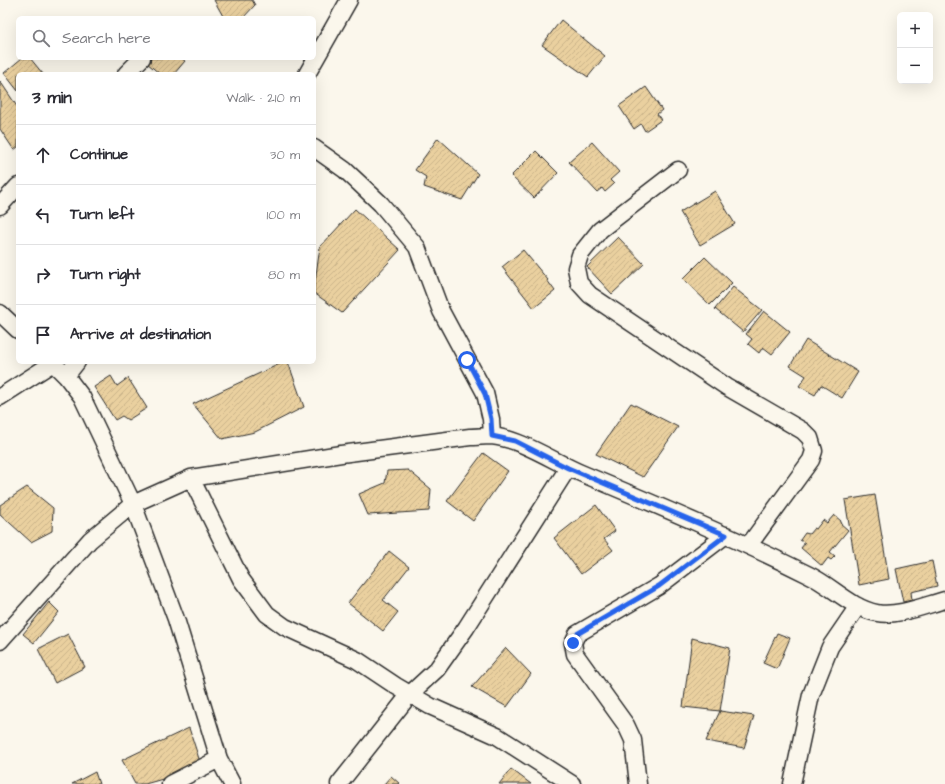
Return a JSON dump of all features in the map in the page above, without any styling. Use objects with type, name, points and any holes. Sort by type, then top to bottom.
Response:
[{"type":"street","points":[[316,58],[349,0]]},
{"type":"street","points":[[128,72],[140,60]]},
{"type":"street","points":[[308,72],[315,60]]},
{"type":"street","points":[[316,149],[345,170],[381,204],[417,247],[441,311],[485,394],[491,419],[492,436]]},
{"type":"street","points":[[678,170],[600,230],[580,255],[576,268],[579,283],[590,295],[727,387],[803,431],[810,438],[814,451],[811,460],[749,545]]},
{"type":"street","points":[[0,206],[16,188]]},
{"type":"street","points":[[0,313],[16,328]]},
{"type":"street","points":[[0,398],[49,364]]},
{"type":"street","points":[[54,364],[66,376],[82,397],[133,504],[176,619],[219,759],[232,784]]},
{"type":"street","points":[[66,376],[76,364]]},
{"type":"street","points":[[0,641],[90,540],[133,504],[190,478],[341,454],[470,437],[492,436],[515,441],[568,468],[749,545],[812,576],[858,606],[878,613],[897,613],[945,600]]},
{"type":"street","points":[[339,784],[410,694],[437,669],[462,634],[568,468]]},
{"type":"street","points":[[190,478],[241,579],[267,614],[285,626],[357,660],[430,706],[497,736],[565,782]]},
{"type":"street","points":[[638,784],[633,740],[626,725],[575,654],[573,643],[577,634],[659,586],[726,535]]},
{"type":"street","points":[[792,784],[810,695],[830,647],[858,606]]},
{"type":"street","points":[[170,784],[219,759]]},
{"type":"building","points":[[214,0],[252,0],[255,5],[245,16],[223,16]]},
{"type":"building","points":[[561,20],[605,56],[588,77],[542,45]]},
{"type":"building","points":[[20,60],[32,60],[41,72],[16,72],[16,88],[4,73]]},
{"type":"building","points":[[149,60],[185,61],[176,72],[158,72],[147,63]]},
{"type":"building","points":[[0,81],[16,105],[16,148],[14,150],[0,129]]},
{"type":"building","points":[[646,87],[662,110],[657,114],[661,120],[645,131],[641,124],[634,129],[619,106]]},
{"type":"building","points":[[438,138],[478,174],[462,200],[424,187],[426,177],[415,170]]},
{"type":"building","points":[[592,142],[619,172],[610,180],[614,184],[605,192],[602,188],[597,192],[569,162]]},
{"type":"building","points":[[536,151],[558,173],[534,198],[511,176]]},
{"type":"building","points":[[715,191],[735,224],[700,245],[680,212]]},
{"type":"building","points":[[355,209],[400,250],[342,313],[316,294],[316,275],[320,247]]},
{"type":"building","points":[[618,237],[644,264],[612,294],[587,267]]},
{"type":"building","points":[[523,250],[548,280],[555,291],[534,308],[502,267]]},
{"type":"building","points":[[705,257],[732,283],[710,305],[683,279]]},
{"type":"building","points":[[733,287],[762,310],[743,332],[715,309]]},
{"type":"building","points":[[764,311],[790,332],[772,354],[763,347],[759,353],[748,344],[752,339],[746,334]]},
{"type":"building","points":[[806,340],[858,372],[842,398],[821,385],[815,395],[799,386],[806,376],[790,366]]},
{"type":"building","points":[[280,364],[289,364],[304,407],[255,432],[222,439],[193,404]]},
{"type":"building","points":[[111,376],[117,386],[128,378],[147,408],[128,420],[122,416],[115,420],[94,387]]},
{"type":"building","points":[[631,403],[678,427],[643,477],[596,454]]},
{"type":"building","points":[[483,453],[508,471],[473,521],[447,501]]},
{"type":"building","points":[[408,470],[431,489],[429,511],[368,515],[359,494],[385,483],[387,471]]},
{"type":"building","points":[[27,487],[53,508],[52,531],[31,542],[0,514],[0,505]]},
{"type":"building","points":[[875,495],[889,579],[859,585],[845,500]]},
{"type":"building","points":[[596,505],[615,531],[604,539],[613,550],[581,574],[554,538]]},
{"type":"building","points":[[834,515],[848,530],[830,552],[835,556],[831,560],[828,558],[822,566],[801,548],[805,543],[800,540],[805,533],[809,534],[814,528],[816,529],[823,520],[827,523]]},
{"type":"building","points":[[389,551],[409,567],[383,600],[398,612],[383,631],[348,603]]},
{"type":"building","points":[[932,561],[937,586],[911,592],[912,600],[903,602],[896,569]]},
{"type":"building","points":[[49,602],[59,612],[34,643],[23,634]]},
{"type":"building","points":[[777,633],[790,638],[777,669],[763,663]]},
{"type":"building","points":[[68,634],[85,667],[55,683],[38,649]]},
{"type":"building","points":[[692,638],[730,648],[720,711],[683,707]]},
{"type":"building","points":[[506,648],[531,674],[507,707],[472,687]]},
{"type":"building","points":[[720,711],[754,716],[744,748],[706,741]]},
{"type":"building","points":[[189,728],[202,768],[145,784],[135,784],[122,760]]},
{"type":"building","points":[[511,769],[531,784],[499,784]]},
{"type":"building","points":[[95,772],[99,784],[72,784]]},
{"type":"building","points":[[391,776],[400,784],[384,784]]},
{"type":"route","points":[[467,360],[485,394],[491,419],[492,436],[515,441],[568,468],[726,535],[659,586],[577,634],[573,643]]}]
